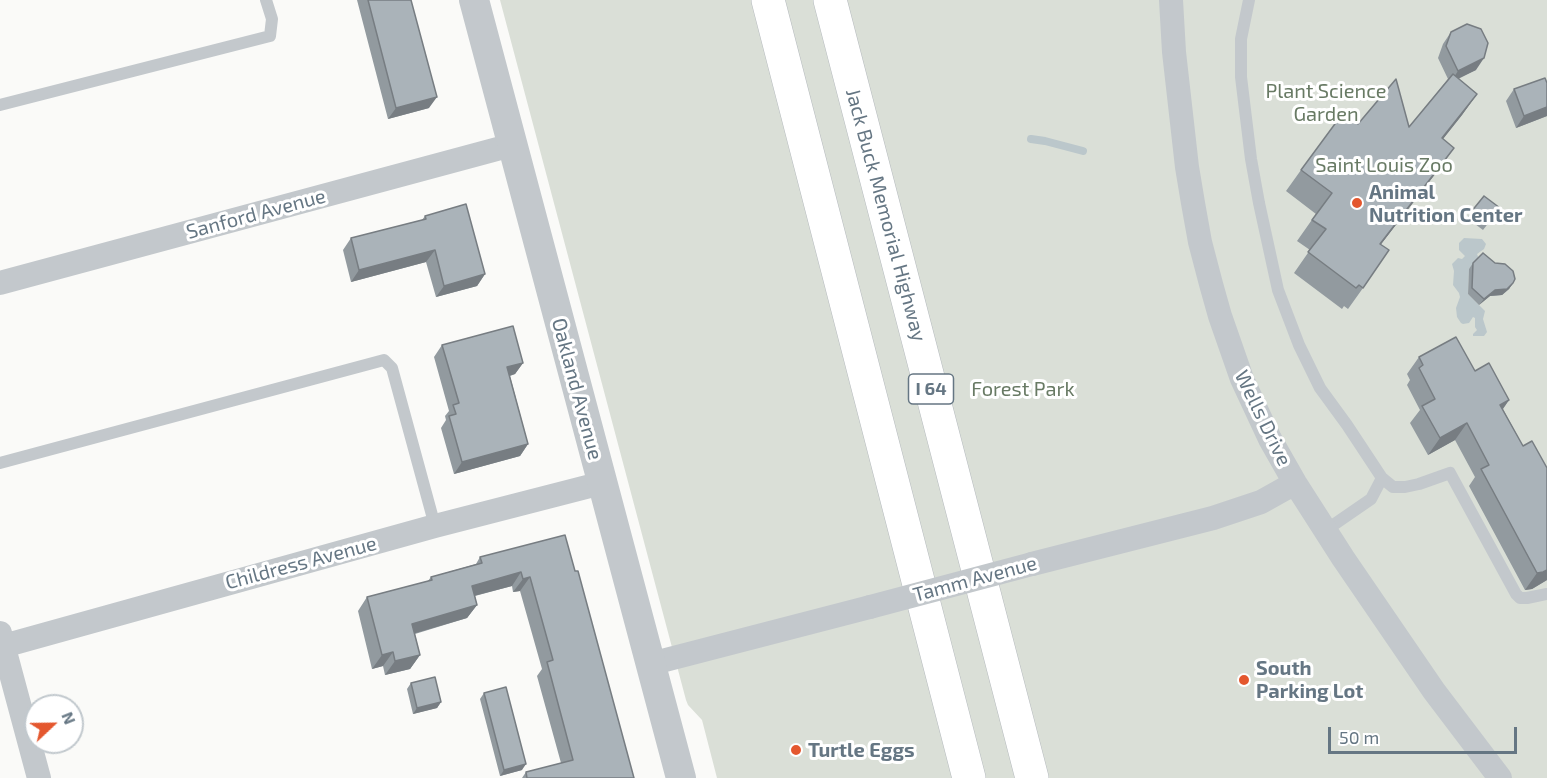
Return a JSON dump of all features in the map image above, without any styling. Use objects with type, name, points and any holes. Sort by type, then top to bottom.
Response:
[{"type":"highway","points":[[768,0],[969,778]]},
{"type":"highway","name":"Jack Buck Memorial Highway","points":[[830,0],[1032,778]]},
{"type":"street","name":"Oakland Avenue","points":[[474,0],[681,778]]},
{"type":"street","name":"Wells Drive","points":[[1171,0],[1174,52],[1187,168],[1200,242],[1220,316],[1242,379],[1270,438],[1326,530],[1434,691],[1500,778]]},
{"type":"street","name":"Sanford Avenue","points":[[0,283],[512,146]]},
{"type":"street","name":"Childress Avenue","points":[[1,642],[602,483]]},
{"type":"street","name":"Tamm Avenue","points":[[650,664],[1213,518],[1261,502],[1296,483]]},
{"type":"street","points":[[1,642],[39,778]]},
{"type":"lane","points":[[0,105],[270,36],[272,19],[266,0]]},
{"type":"lane","points":[[1249,0],[1241,39],[1241,77],[1259,203],[1278,290],[1299,345],[1320,388],[1382,478],[1393,487],[1405,487],[1450,473],[1516,594],[1520,598],[1547,594]]},
{"type":"lane","points":[[0,463],[384,360],[392,368],[435,526]]},
{"type":"lane","points":[[1326,530],[1371,499],[1382,478]]},
{"type":"green space","name":"Forest Park","points":[[500,0],[1547,0],[1547,778],[717,778],[702,720],[686,700]]},
{"type":"shaded area","points":[[1464,238],[1482,239],[1486,244],[1484,249],[1477,254],[1479,259],[1469,269],[1468,294],[1485,311],[1483,319],[1487,332],[1484,336],[1473,336],[1477,330],[1475,318],[1463,324],[1457,317],[1456,308],[1460,297],[1453,285],[1452,264],[1458,258],[1462,259],[1465,256],[1459,250],[1459,243]]},
{"type":"building","points":[[368,0],[411,0],[437,97],[396,108]]},
{"type":"building","points":[[1467,24],[1481,29],[1488,43],[1484,58],[1458,71],[1446,46],[1451,32]]},
{"type":"building","name":"Animal Nutrition Center","points":[[1453,74],[1477,94],[1442,138],[1454,148],[1380,244],[1389,250],[1363,288],[1359,285],[1356,288],[1308,252],[1326,229],[1312,220],[1332,193],[1301,170],[1343,113],[1358,124],[1396,79],[1409,127]]},
{"type":"building","points":[[1545,78],[1547,107],[1524,116],[1514,89]]},
{"type":"building","points":[[1484,196],[1500,208],[1487,224],[1471,212]]},
{"type":"building","points":[[466,204],[485,274],[444,286],[435,250],[359,270],[351,238],[426,219],[425,216]]},
{"type":"building","points":[[1483,253],[1495,263],[1505,264],[1513,271],[1515,279],[1507,289],[1495,290],[1484,299],[1472,288],[1473,263]]},
{"type":"building","points":[[513,326],[523,363],[507,367],[528,444],[462,462],[449,416],[456,414],[453,405],[459,403],[442,345]]},
{"type":"building","points":[[1456,337],[1475,371],[1489,363],[1509,400],[1500,405],[1523,446],[1532,441],[1547,468],[1547,570],[1543,572],[1537,573],[1481,469],[1489,465],[1467,423],[1440,438],[1422,406],[1435,399],[1419,368],[1423,365],[1419,357]]},
{"type":"building","points":[[565,535],[575,571],[578,571],[634,778],[527,778],[526,772],[573,760],[547,662],[553,660],[530,577],[523,579],[521,572],[472,586],[477,605],[412,624],[420,655],[395,661],[393,652],[382,655],[367,597],[432,580],[431,577],[482,563],[480,557]]},
{"type":"building","points":[[435,677],[441,702],[417,708],[411,683]]},
{"type":"building","points":[[506,687],[526,764],[504,770],[484,693]]},
{"type":"waterway","points":[[1031,139],[1083,151]]},
{"type":"place","name":"Animal Nutrition Center","points":[[1357,203]]},
{"type":"place","name":"South Parking Lot","points":[[1244,680]]},
{"type":"place","name":"Turtle Eggs","points":[[796,750]]},
{"type":"park label","name":"Plant Science Garden","points":[[1326,102]]},
{"type":"park label","name":"Saint Louis Zoo","points":[[1384,165]]}]
